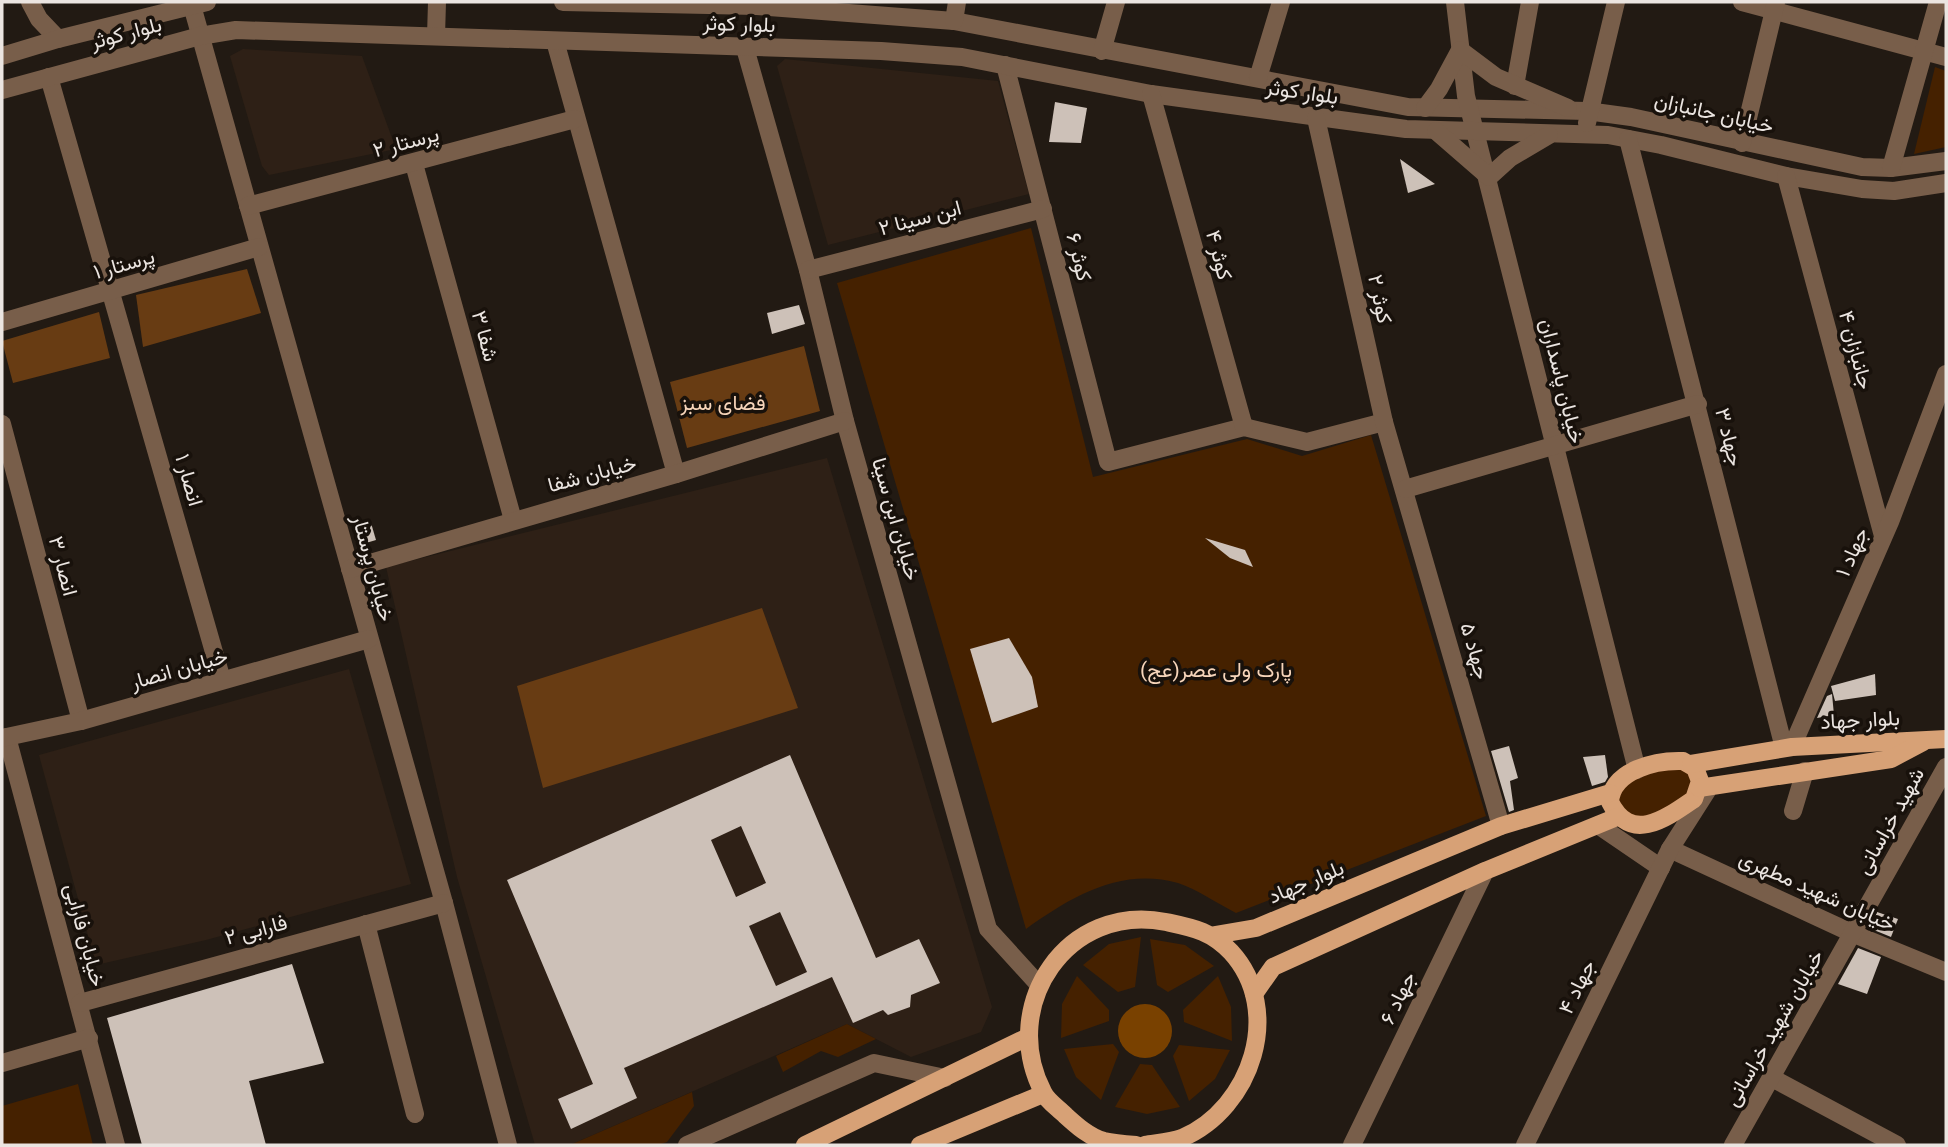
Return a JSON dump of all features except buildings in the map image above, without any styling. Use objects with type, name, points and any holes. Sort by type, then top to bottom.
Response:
[{"type":"main road","name":"بلوار جهاد","points":[[1637,770],[1670,761],[1691,764],[1788,747],[1888,740],[1926,741]]},
{"type":"main road","points":[[1926,741],[1946,740]]},
{"type":"main road","name":"بلوار جهاد","points":[[1704,787],[1891,759],[1926,741]]},
{"type":"main road","points":[[1637,770],[1616,783],[1610,793],[1610,802],[1617,817],[1633,825],[1660,819],[1694,799],[1704,787],[1691,764]]},
{"type":"main road","name":"بلوار جهاد","points":[[1215,935],[1256,928],[1501,826],[1610,793]]},
{"type":"main road","points":[[1254,994],[1273,967],[1485,871],[1617,817]]},
{"type":"main road","points":[[1136,1145],[1079,1136],[1043,1094],[1026,1038],[1039,985],[1057,956],[1083,935],[1116,922],[1144,917],[1215,935],[1239,962],[1254,994],[1259,1029],[1252,1064],[1234,1095],[1180,1141],[1145,1145]]},
{"type":"main road","points":[[805,1145],[1026,1038]]},
{"type":"main road","points":[[920,1145],[1043,1094]]},
{"type":"street","points":[[30,2],[39,19],[58,39]]},
{"type":"street","name":"بلوار کوثر","points":[[2,56],[197,2]]},
{"type":"street","name":"خیابان پرستار","points":[[197,2],[200,36],[444,903],[508,1145]]},
{"type":"street","points":[[436,36],[437,2]]},
{"type":"street","name":"بلوار کوثر","points":[[563,2],[758,4],[954,21],[1416,108],[1470,110]]},
{"type":"street","points":[[954,21],[957,2]]},
{"type":"street","points":[[1102,51],[1116,2]]},
{"type":"street","points":[[1258,78],[1281,2]]},
{"type":"street","name":"خیابان پاسداران","points":[[1455,2],[1460,50],[1475,134],[1489,177],[1554,448],[1637,770]]},
{"type":"street","points":[[1515,86],[1530,2]]},
{"type":"street","points":[[1586,133],[1581,111],[1616,2]]},
{"type":"street","points":[[1742,2],[1775,6],[1946,57]]},
{"type":"street","points":[[1891,168],[1938,2]]},
{"type":"street","points":[[1742,144],[1775,6]]},
{"type":"street","name":"بلوار کوثر","points":[[2,90],[200,36],[236,30],[881,51],[962,57],[1151,94],[1316,118],[1475,134]]},
{"type":"street","points":[[555,41],[676,474]]},
{"type":"street","name":"خیابان ابن سینا","points":[[745,48],[808,270],[845,421],[988,929],[1039,985]]},
{"type":"street","points":[[1406,129],[1416,108],[1439,89],[1460,50],[1515,86],[1581,111]]},
{"type":"street","name":"کوثر ۶","points":[[1005,65],[1108,462],[1244,427]]},
{"type":"street","name":"انصار ۱","points":[[49,77],[222,680]]},
{"type":"street","name":"کوثر ۴","points":[[1151,94],[1244,427]]},
{"type":"street","name":"خیابان جانبازان","points":[[1470,110],[1581,111],[1631,117],[1829,162],[1891,168],[1946,161]]},
{"type":"street","name":"کوثر ۲","points":[[1316,118],[1384,422],[1405,489]]},
{"type":"street","name":"پرستار ۲","points":[[248,206],[575,119]]},
{"type":"street","points":[[1436,131],[1489,177],[1510,158],[1551,134]]},
{"type":"street","name":"خیابان جانبازان","points":[[1475,134],[1586,133],[1628,139],[1786,176],[1894,191],[1946,183]]},
{"type":"street","name":"جهاد ۳","points":[[1628,139],[1788,747]]},
{"type":"street","name":"شفا ۳","points":[[414,164],[513,520]]},
{"type":"street","name":"جانبازان ۴","points":[[1786,176],[1883,536]]},
{"type":"street","name":"ابن سینا ۲","points":[[808,270],[1043,209]]},
{"type":"street","name":"پرستار ۱","points":[[2,322],[259,247]]},
{"type":"street","name":"جهاد ۱","points":[[1788,747],[1883,536],[1946,374]]},
{"type":"street","points":[[1405,489],[1554,448],[1698,404]]},
{"type":"street","name":"خیابان شفا","points":[[350,569],[676,474],[845,421]]},
{"type":"street","points":[[1244,427],[1307,442],[1384,422]]},
{"type":"street","name":"انصار ۳","points":[[2,424],[81,721]]},
{"type":"street","name":"جهاد ۵","points":[[1405,489],[1501,826]]},
{"type":"street","name":"خیابان انصار","points":[[4,737],[81,721],[369,639]]},
{"type":"street","name":"خیابان فارابی","points":[[4,737],[80,1003],[117,1145]]},
{"type":"street","name":"شهید خراسانی","points":[[1854,934],[1946,767]]},
{"type":"street","points":[[1793,811],[1805,771]]},
{"type":"street","name":"جهاد ۴","points":[[1525,1145],[1670,849],[1704,787]]},
{"type":"street","points":[[1598,825],[1661,868]]},
{"type":"street","name":"خیابان شهید مطهری","points":[[1670,849],[1854,934],[1946,972]]},
{"type":"street","name":"جهاد ۶","points":[[1352,1145],[1485,871]]},
{"type":"street","name":"فارابی ۲","points":[[80,1003],[444,903]]},
{"type":"street","points":[[366,924],[415,1114]]},
{"type":"street","name":"خیابان شهید خراسانی","points":[[1733,1145],[1854,934]]},
{"type":"street","points":[[2,1063],[89,1038]]},
{"type":"street","points":[[687,1145],[874,1063],[944,1078]]},
{"type":"street","points":[[1772,1078],[1897,1145]]},
{"type":"shaded area","points":[[243,49],[362,56],[396,149],[269,175],[262,166],[230,56]]},
{"type":"shaded area","points":[[785,59],[998,81],[1029,194],[828,245],[777,66]]},
{"type":"shaded area","points":[[827,458],[992,1007],[981,1032],[911,1057],[847,1024],[570,1145],[535,1145],[457,877],[386,567]]},
{"type":"shaded area","points":[[349,669],[411,884],[206,940],[96,965],[39,755]]},
{"type":"shaded area","points":[[1145,1004],[1164,1012],[1172,1031],[1164,1050],[1145,1058],[1126,1050],[1118,1031],[1126,1012]]},
{"type":"green space","points":[[1935,67],[1946,71],[1946,147],[1914,154]]},
{"type":"green space","name":"پارک ولی عصر(عج)","points":[[1031,228],[1093,477],[1247,439],[1302,456],[1371,435],[1486,816],[1236,913],[1178,883],[1136,879],[1116,882],[1079,896],[1026,929],[837,283]]},
{"type":"green space","points":[[247,269],[261,313],[143,347],[136,295]]},
{"type":"green space","points":[[99,312],[110,358],[13,383],[2,341]]},
{"type":"green space","name":"فضای سبز","points":[[804,346],[820,411],[687,448],[670,382]]},
{"type":"green space","points":[[762,608],[798,708],[543,788],[517,686]]},
{"type":"green space","points":[[1683,763],[1698,781],[1677,808],[1625,822],[1613,792],[1625,778]]},
{"type":"green space","points":[[1141,937],[1135,987],[1118,992],[1083,965],[1109,944]]},
{"type":"green space","points":[[1150,939],[1185,945],[1214,966],[1168,992],[1157,985]]},
{"type":"green space","points":[[1077,976],[1109,1010],[1109,1021],[1061,1038],[1062,1004]]},
{"type":"green space","points":[[1218,976],[1231,1007],[1232,1041],[1184,1022],[1183,1010]]},
{"type":"green space","points":[[847,1024],[876,1039],[838,1057],[821,1051],[783,1072],[776,1056]]},
{"type":"green space","points":[[1113,1044],[1119,1052],[1101,1100],[1076,1077],[1064,1049]]},
{"type":"green space","points":[[1179,1045],[1230,1050],[1215,1079],[1189,1101],[1173,1056]]},
{"type":"green space","points":[[1140,1064],[1152,1065],[1180,1107],[1147,1114],[1115,1107]]},
{"type":"green space","points":[[78,1084],[93,1145],[2,1145],[2,1106]]},
{"type":"green space","points":[[692,1092],[694,1106],[667,1142],[658,1145],[570,1145]]}]
